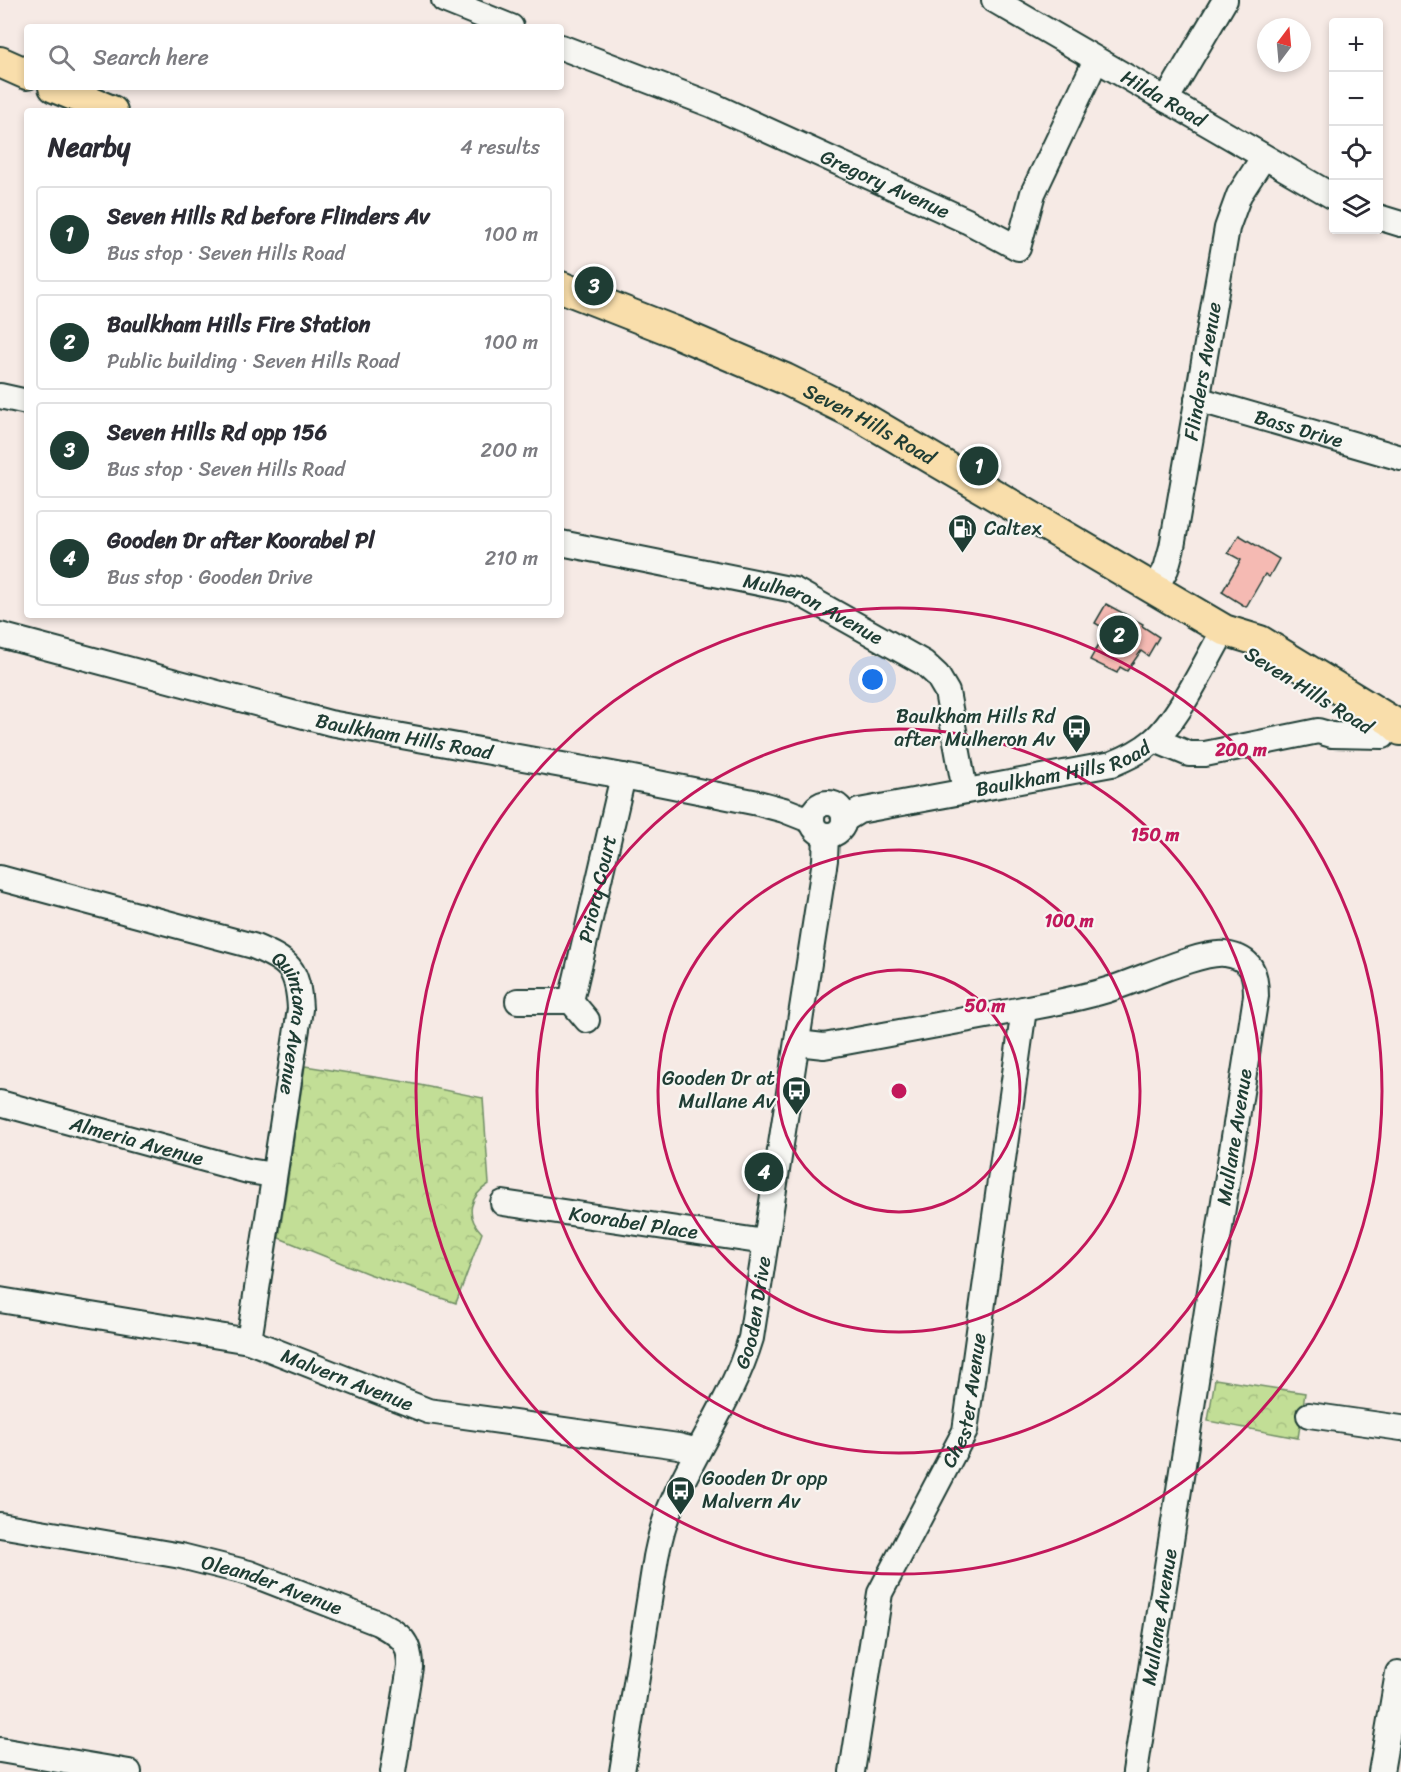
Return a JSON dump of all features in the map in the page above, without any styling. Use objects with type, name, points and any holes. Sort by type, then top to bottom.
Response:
[{"type":"main road","points":[[0,62],[24,73]]},
{"type":"main road","points":[[61,90],[104,108]]},
{"type":"main road","name":"Seven Hills Road","points":[[564,288],[673,331],[785,379],[860,416],[1224,630],[1260,640],[1391,720],[1395,736]]},
{"type":"street","points":[[444,0],[504,24]]},
{"type":"street","name":"Hilda Road","points":[[994,0],[1329,194]]},
{"type":"street","points":[[1166,100],[1225,0]]},
{"type":"street","name":"Gregory Avenue","points":[[564,49],[712,105],[967,221],[1018,248],[1032,193],[1096,60]]},
{"type":"street","name":"Flinders Avenue","points":[[1155,589],[1166,569],[1172,547],[1227,228],[1239,195],[1263,158]]},
{"type":"street","points":[[1383,219],[1401,224]]},
{"type":"street","points":[[0,396],[24,401]]},
{"type":"street","name":"Bass Drive","points":[[1197,399],[1401,458]]},
{"type":"street","name":"Mulheron Avenue","points":[[564,544],[787,588],[924,663],[937,675],[947,692],[965,791]]},
{"type":"street","name":"Baulkham Hills Road","points":[[0,635],[330,723],[758,803],[827,825],[859,812],[1112,764],[1127,758],[1155,740],[1173,717],[1224,630]]},
{"type":"street","points":[[1155,740],[1189,754],[1205,753],[1318,731],[1332,735],[1395,736]]},
{"type":"street","name":"Priory Court","points":[[571,1001],[623,776]]},
{"type":"street","name":"Gooden Drive","points":[[622,1772],[662,1530],[674,1498],[734,1385],[751,1338],[825,860],[827,825]]},
{"type":"street","name":"Quintana Avenue","points":[[0,878],[253,946],[272,954],[289,966],[299,986],[300,1009],[249,1341]]},
{"type":"street","name":"Mullane Avenue","points":[[797,1043],[824,1046],[1024,1009],[1107,990],[1200,957],[1222,954],[1238,957],[1250,966],[1256,976],[1254,1008],[1135,1772]]},
{"type":"street","points":[[518,1001],[571,1001],[587,1020]]},
{"type":"street","name":"Chester Avenue","points":[[852,1772],[880,1593],[965,1431],[1024,1009]]},
{"type":"street","name":"Almeria Avenue","points":[[0,1102],[249,1171],[274,1175]]},
{"type":"street","name":"Koorabel Place","points":[[503,1203],[765,1242]]},
{"type":"street","name":"Malvern Avenue","points":[[0,1300],[249,1341],[428,1411],[678,1446],[698,1451]]},
{"type":"street","points":[[1309,1415],[1401,1428]]},
{"type":"street","name":"Oleander Avenue","points":[[0,1525],[181,1556],[249,1573],[378,1623],[396,1633],[407,1643],[410,1667],[393,1772]]},
{"type":"street","points":[[1381,1772],[1398,1673]]},
{"type":"street","points":[[0,1750],[129,1772]]},
{"type":"green space","points":[[305,1066],[400,1081],[483,1098],[489,1184],[477,1194],[472,1206],[473,1219],[482,1233],[456,1303],[369,1274],[279,1238]]},
{"type":"green space","points":[[1215,1379],[1305,1393],[1298,1438],[1208,1421]]},
{"type":"building","points":[[1239,535],[1279,559],[1269,577],[1265,574],[1246,607],[1222,592],[1241,560],[1228,553]]},
{"type":"building","points":[[1106,604],[1143,624],[1142,626],[1159,637],[1148,656],[1141,651],[1127,671],[1120,667],[1117,673],[1090,660],[1107,630],[1095,623]]},
{"type":"place","name":"Seven Hills Rd opp 156","points":[[594,286]]},
{"type":"place","name":"Seven Hills Rd before Flinders Av","points":[[979,466]]},
{"type":"place","name":"Caltex","points":[[963,554]]},
{"type":"place","name":"Baulkham Hills Fire Station","points":[[1119,635]]},
{"type":"place","name":"Baulkham Hills Rd after Mulheron Av","points":[[1076,754]]},
{"type":"place","name":"Gooden Dr at Mullane Av","points":[[796,1116]]},
{"type":"place","name":"Gooden Dr after Koorabel Pl","points":[[764,1172]]},
{"type":"place","name":"Gooden Dr opp Malvern Av","points":[[681,1516]]}]
